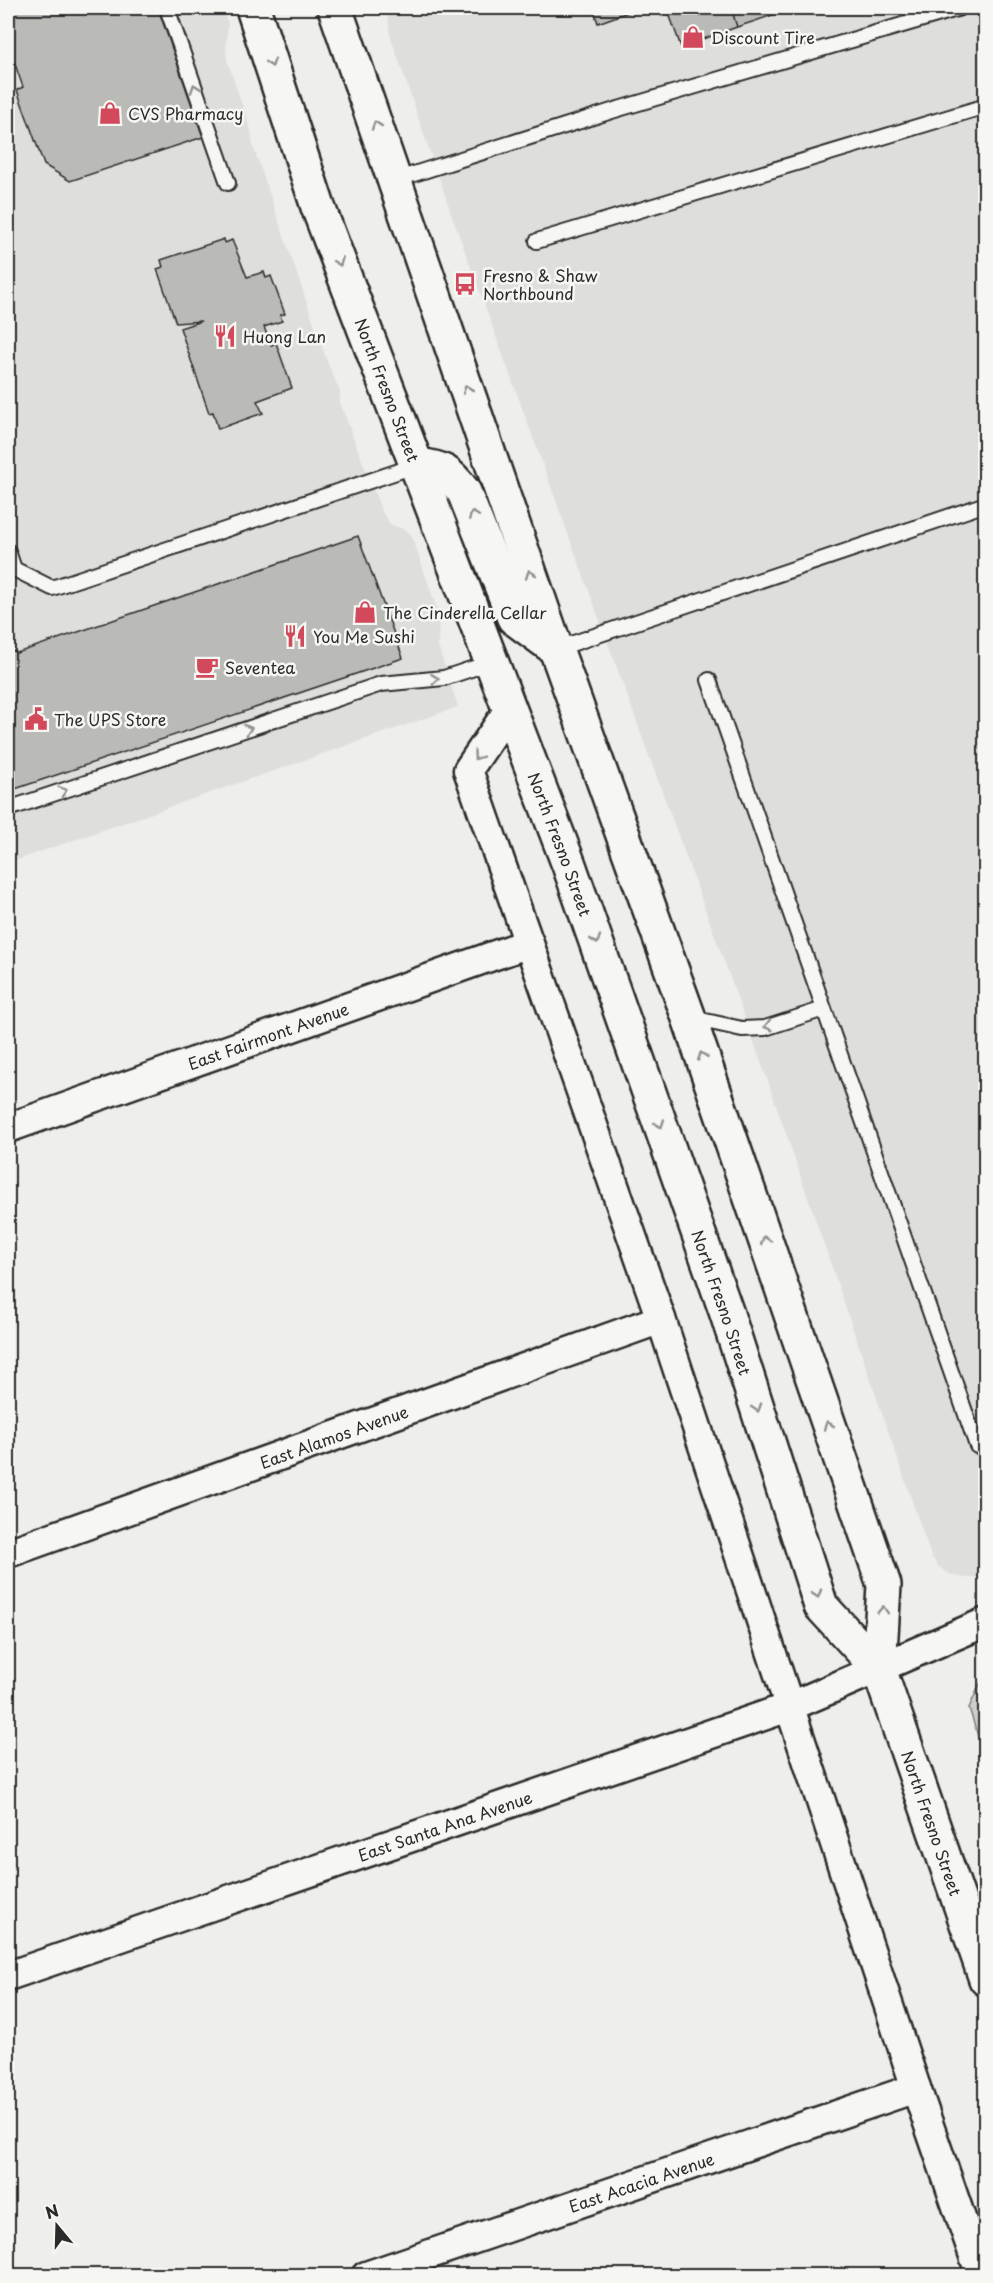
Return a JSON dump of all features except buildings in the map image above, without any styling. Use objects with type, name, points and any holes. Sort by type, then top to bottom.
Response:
[{"type":"main road","name":"North Fresno Street","points":[[253,8],[318,207],[573,876],[727,1314],[821,1606],[879,1669]]},
{"type":"main road","name":"North Fresno Street","points":[[335,8],[556,649],[689,1018],[884,1585],[879,1669],[986,1979]]},
{"type":"main road","points":[[417,465],[436,467],[451,475],[464,492],[514,618],[556,649]]},
{"type":"street","points":[[510,708],[468,770],[661,1319],[916,2088],[981,2276]]},
{"type":"street","name":"East Fairmont Avenue","points":[[8,1128],[529,944]]},
{"type":"street","name":"East Alamos Avenue","points":[[8,1553],[661,1319]]},
{"type":"street","name":"East Santa Ana Avenue","points":[[8,1976],[789,1707],[986,1622]]},
{"type":"street","name":"East Acacia Avenue","points":[[366,2276],[916,2088]]},
{"type":"lane","points":[[167,8],[228,183]]},
{"type":"lane","points":[[395,180],[615,110],[960,8]]},
{"type":"lane","points":[[537,241],[986,106]]},
{"type":"lane","points":[[8,551],[14,569],[52,588],[417,465]]},
{"type":"lane","points":[[556,649],[986,504]]},
{"type":"lane","points":[[8,809],[381,684],[444,678],[492,662]]},
{"type":"lane","points":[[709,680],[977,1446]]},
{"type":"lane","points":[[689,1018],[742,1029],[765,1028],[824,1009]]},
{"type":"shaded area","points":[[8,8],[222,8],[228,24],[227,60],[251,131],[253,146],[328,364],[340,391],[340,403],[382,512],[390,524],[408,531],[412,536],[439,615],[438,646],[458,707],[8,863]]},
{"type":"shaded area","points":[[387,8],[985,8],[986,1573],[978,1577],[964,1578],[951,1575],[939,1567],[931,1556],[770,1087],[451,213],[390,35]]},
{"type":"shaded area","points":[[985,1673],[985,1758],[969,1708]]},
{"type":"place","name":"Discount Tire","points":[[693,37]]},
{"type":"place","name":"CVS Pharmacy","points":[[110,113]]},
{"type":"place","name":"Fresno & Shaw Northbound","points":[[465,284]]},
{"type":"place","name":"Huong Lan","points":[[225,336]]},
{"type":"place","name":"The Cinderella Cellar","points":[[365,612]]},
{"type":"place","name":"You Me Sushi","points":[[295,636]]},
{"type":"place","name":"Seventea","points":[[207,667]]},
{"type":"place","name":"The UPS Store","points":[[36,719]]}]
